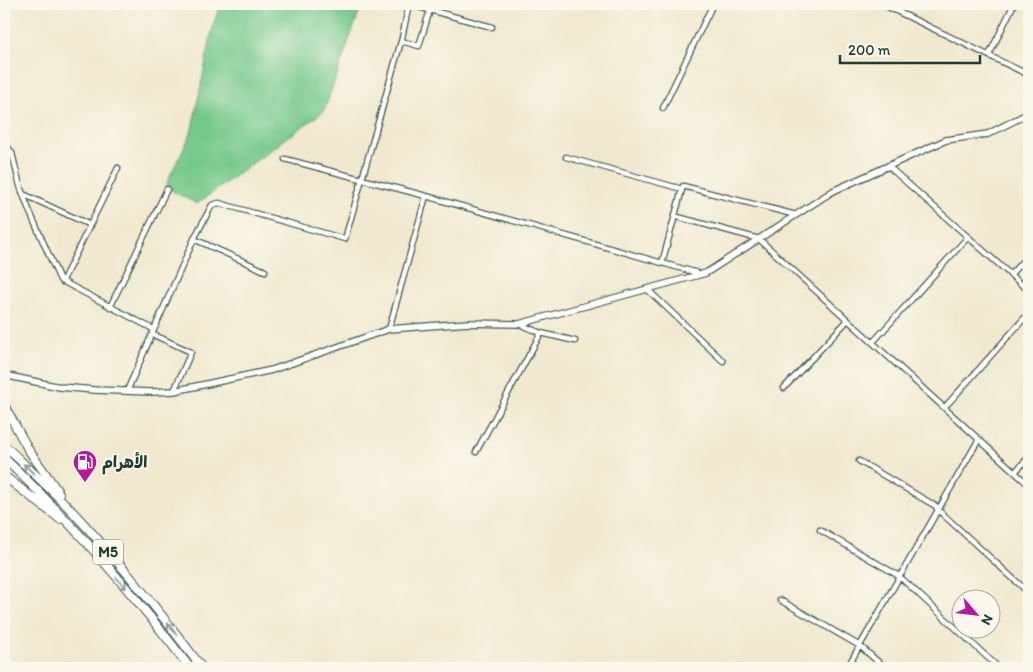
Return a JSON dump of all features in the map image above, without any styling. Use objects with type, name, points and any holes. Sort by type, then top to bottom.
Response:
[{"type":"highway","points":[[4,406],[28,449],[70,509]]},
{"type":"highway","name":"M5","points":[[4,445],[70,509],[137,585],[202,668]]},
{"type":"highway","name":"M5","points":[[4,458],[77,532],[139,603],[190,668]]},
{"type":"highway","points":[[4,476],[77,532]]},
{"type":"street","points":[[127,391],[194,239],[212,205],[219,203],[345,239],[401,40],[408,4],[492,27]]},
{"type":"street","points":[[663,108],[713,4]]},
{"type":"street","points":[[882,4],[1029,75]]},
{"type":"street","points":[[989,55],[1014,4]]},
{"type":"street","points":[[401,40],[419,46],[430,10]]},
{"type":"street","points":[[4,375],[60,387],[151,392],[174,391],[272,370],[389,329],[468,323],[519,324],[702,274],[833,191],[946,140],[988,134],[1029,113]]},
{"type":"street","points":[[4,142],[12,154],[23,194],[58,277],[62,282],[190,352],[174,391]]},
{"type":"street","points":[[566,157],[682,189]]},
{"type":"street","points":[[286,158],[702,274]]},
{"type":"street","points":[[888,166],[1029,290]]},
{"type":"street","points":[[62,282],[118,168]]},
{"type":"street","points":[[662,263],[683,186],[796,215]]},
{"type":"street","points":[[110,307],[167,189]]},
{"type":"street","points":[[23,194],[90,225]]},
{"type":"street","points":[[389,329],[426,196]]},
{"type":"street","points":[[674,216],[759,239],[1029,485]]},
{"type":"street","points":[[873,342],[968,237]]},
{"type":"street","points":[[194,239],[265,271]]},
{"type":"street","points":[[1010,275],[1029,254]]},
{"type":"street","points":[[647,289],[723,361]]},
{"type":"street","points":[[945,407],[1029,314]]},
{"type":"street","points":[[784,388],[848,320]]},
{"type":"street","points":[[519,324],[574,341]]},
{"type":"street","points":[[476,452],[540,332]]},
{"type":"street","points":[[847,668],[979,439]]},
{"type":"street","points":[[1015,472],[1029,456]]},
{"type":"street","points":[[859,461],[938,508],[1029,593]]},
{"type":"street","points":[[820,530],[899,576],[999,668]]},
{"type":"street","points":[[780,600],[860,646],[885,668]]},
{"type":"green space","points":[[221,4],[362,4],[324,111],[197,204],[171,190],[167,182],[191,133],[214,22]]},
{"type":"place","name":"الأهرام","points":[[85,483]]}]
